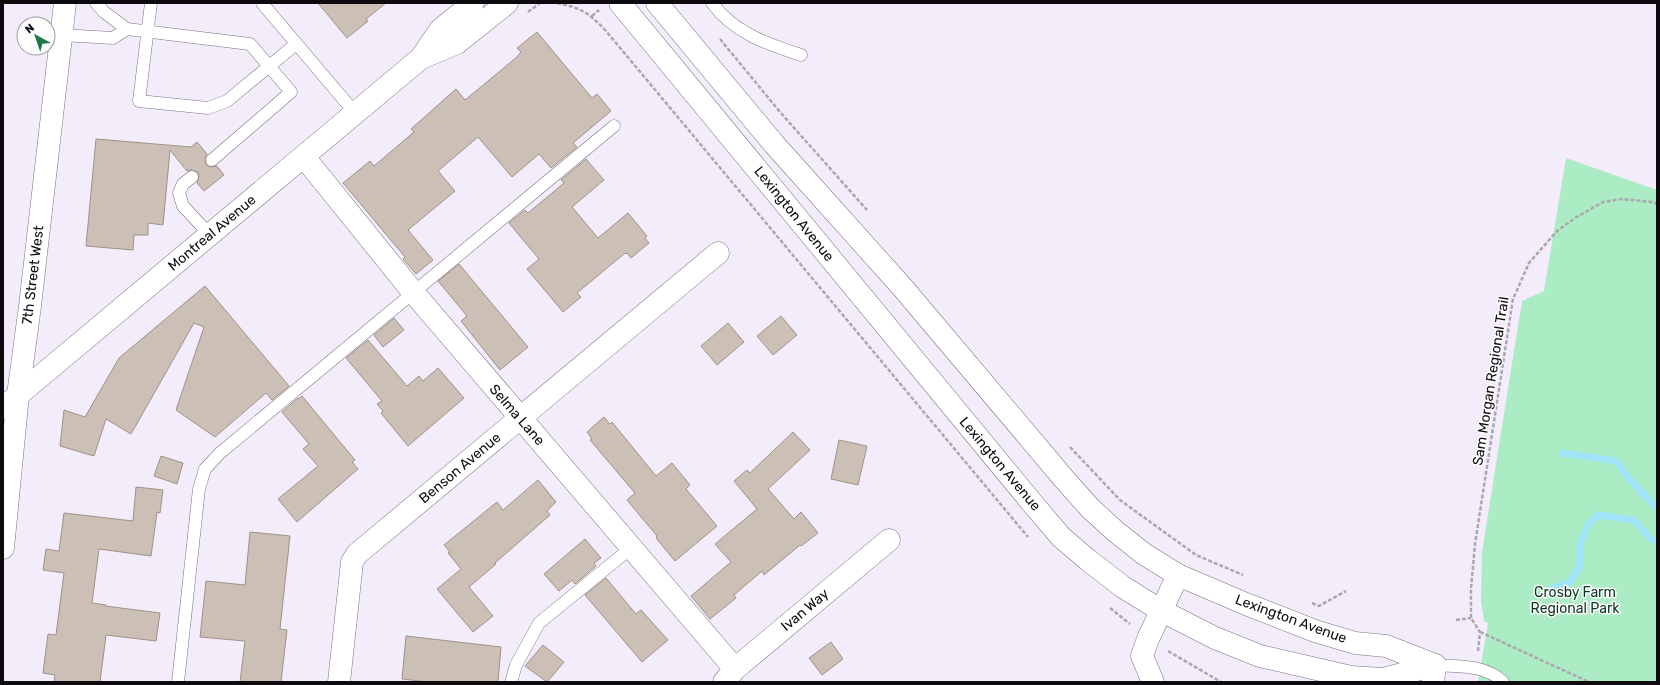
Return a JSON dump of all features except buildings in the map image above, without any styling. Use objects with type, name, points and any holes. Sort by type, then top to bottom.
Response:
[{"type":"street","name":"7th Street West","points":[[3,548],[10,401],[30,306],[65,3]]},
{"type":"street","name":"Montreal Avenue","points":[[10,401],[356,114],[421,58],[440,30],[473,3]]},
{"type":"street","name":"Montreal Avenue","points":[[421,58],[457,43],[507,3]]},
{"type":"street","name":"Lexington Avenue","points":[[620,3],[1062,537],[1094,565],[1123,587],[1160,610],[1215,638],[1260,656],[1351,677],[1383,681],[1434,674]]},
{"type":"street","name":"Lexington Avenue","points":[[657,3],[774,144],[903,288],[1065,480],[1090,508],[1115,531],[1144,554],[1178,575],[1315,631],[1355,643],[1386,646],[1434,674]]},
{"type":"street","name":"Selma Lane","points":[[304,157],[413,292],[631,548],[729,675]]},
{"type":"street","name":"Benson Avenue","points":[[339,682],[352,562],[358,554],[718,253]]},
{"type":"street","name":"Ivan Way","points":[[729,675],[890,540]]},
{"type":"street","points":[[1153,682],[1142,656],[1160,610],[1178,575]]},
{"type":"lane","points":[[96,3],[104,12],[127,29],[250,44],[291,92],[212,160]]},
{"type":"lane","points":[[151,3],[139,101],[208,108],[227,101],[296,44]]},
{"type":"lane","points":[[262,3],[356,114]]},
{"type":"lane","points":[[712,3],[730,22],[748,34],[764,43],[801,55]]},
{"type":"lane","points":[[61,35],[113,38],[127,29]]},
{"type":"lane","points":[[178,682],[199,490],[205,470],[220,453],[614,126]]},
{"type":"lane","points":[[192,177],[183,184],[179,193],[183,206],[210,234]]},
{"type":"lane","points":[[511,682],[516,665],[539,623],[631,548]]},
{"type":"lane","points":[[1434,674],[1474,667],[1496,675],[1503,682]]},
{"type":"path","points":[[716,33],[780,112],[868,212]]},
{"type":"path","name":"Sam Morgan Regional Trail","points":[[1471,618],[1471,589],[1475,544],[1513,298],[1529,263],[1557,231],[1575,218],[1602,202],[1622,199],[1652,202],[1657,204]]},
{"type":"path","points":[[1068,445],[1120,500],[1196,554],[1246,577]]},
{"type":"path","points":[[1304,600],[1319,606],[1346,591]]},
{"type":"path","points":[[1456,620],[1471,618],[1480,632],[1589,682]]},
{"type":"path","points":[[1477,652],[1480,632]]},
{"type":"path","points":[[1148,639],[1221,682]]},
{"type":"green space","name":"Crosby Farm Regional Park","points":[[1566,158],[1657,190],[1657,682],[1478,682],[1488,623],[1484,621],[1481,601],[1482,552],[1522,301],[1544,291]]},
{"type":"waterway","points":[[1562,453],[1616,461],[1629,479],[1657,508]]},
{"type":"waterway","points":[[1550,589],[1570,582],[1580,566],[1580,544],[1588,525],[1598,515],[1634,520],[1651,539],[1657,542]]}]
